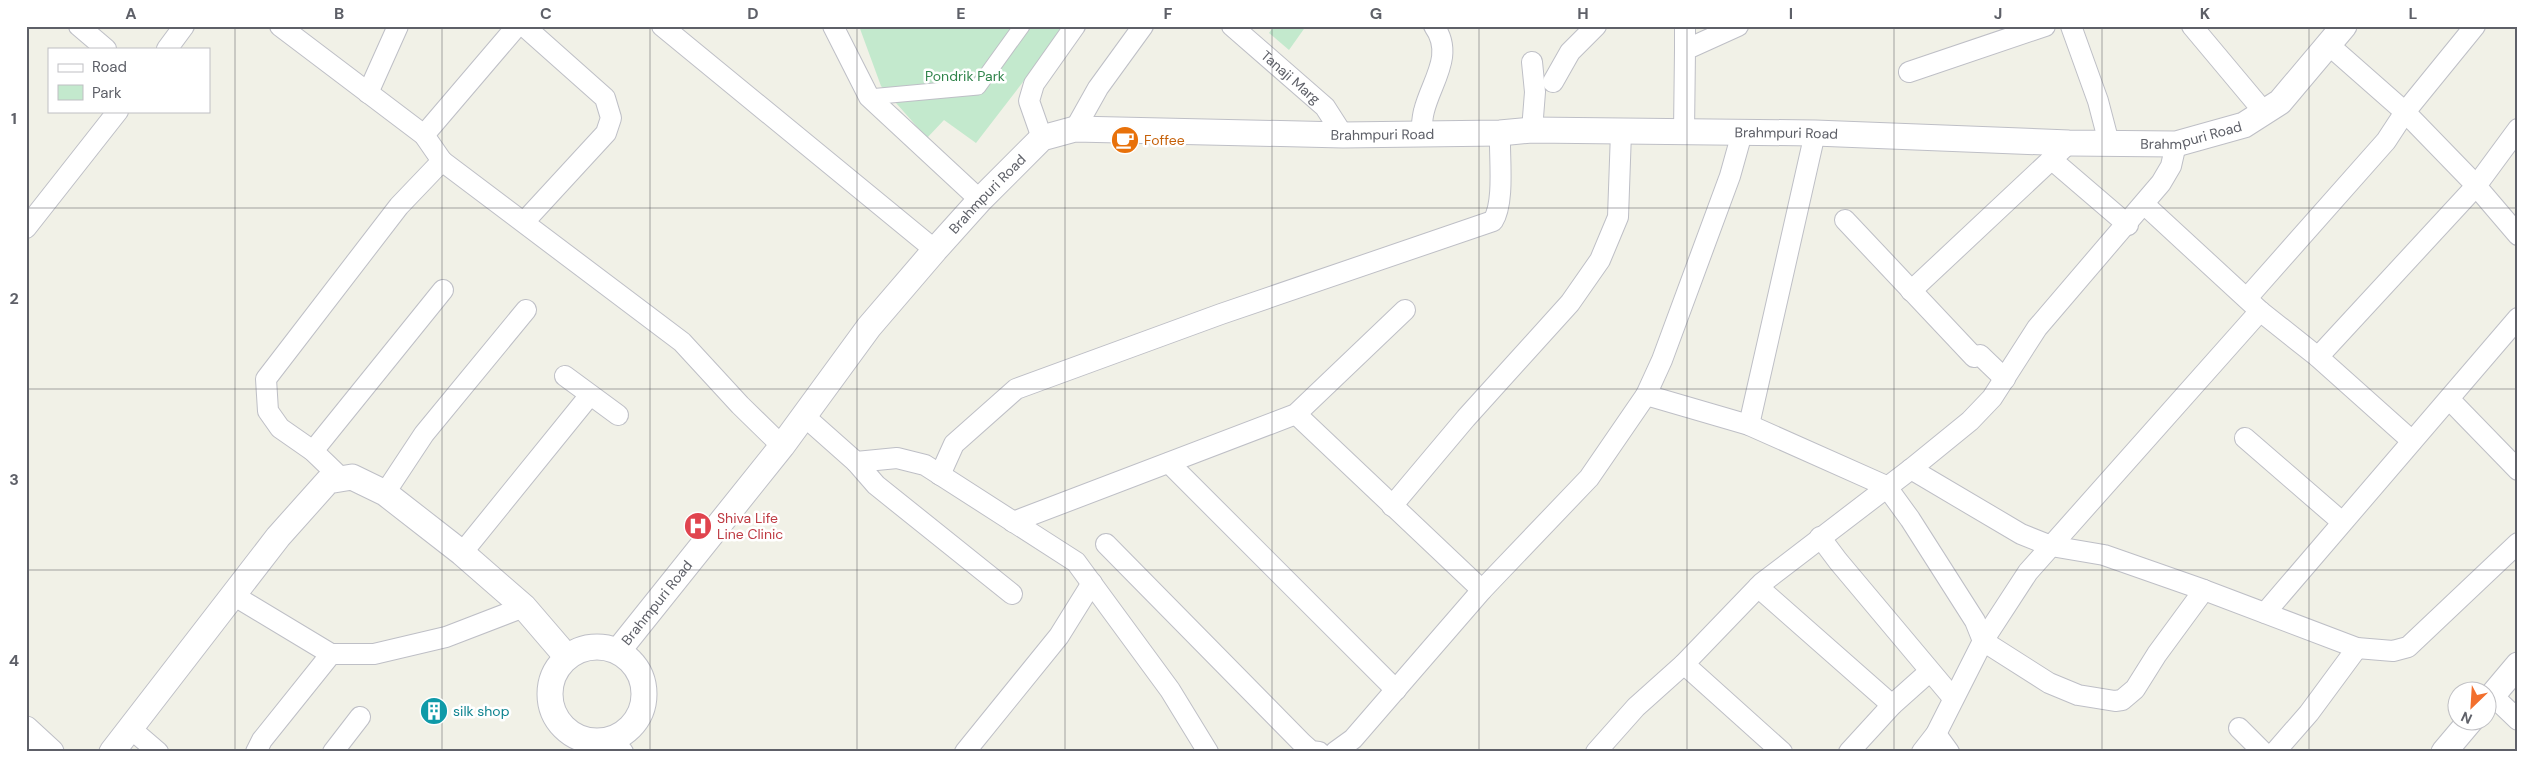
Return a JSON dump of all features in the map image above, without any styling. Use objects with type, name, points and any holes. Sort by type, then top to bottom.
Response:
[{"type":"street","points":[[78,26],[105,48]]},
{"type":"street","points":[[168,48],[184,26]]},
{"type":"street","points":[[280,26],[424,135],[442,161],[524,222],[536,234],[682,342],[740,405],[782,446]]},
{"type":"street","points":[[368,93],[398,26]]},
{"type":"street","points":[[424,135],[517,26]]},
{"type":"street","points":[[524,26],[605,98],[611,118],[606,134],[524,222]]},
{"type":"street","points":[[662,26],[935,250]]},
{"type":"street","points":[[833,26],[869,97],[980,200]]},
{"type":"street","points":[[869,97],[978,87],[1022,26]]},
{"type":"street","points":[[1042,138],[1029,101],[1034,84],[1075,26]]},
{"type":"street","points":[[1075,129],[1098,88],[1143,26]]},
{"type":"street","name":"Tanaji Marg","points":[[1232,26],[1325,107],[1343,134]]},
{"type":"street","points":[[1421,134],[1424,110],[1441,70],[1443,51],[1438,32],[1434,26]]},
{"type":"street","points":[[1553,82],[1570,52],[1596,26]]},
{"type":"street","points":[[1684,132],[1685,26]]},
{"type":"street","points":[[1685,50],[1738,26]]},
{"type":"street","points":[[1909,72],[2045,26]]},
{"type":"street","points":[[2071,26],[2098,101],[2109,144]]},
{"type":"street","points":[[2192,26],[2264,112]]},
{"type":"street","name":"Brahmpuri Road","points":[[618,651],[782,446],[869,327],[980,200],[1042,138],[1075,129],[1343,134],[1500,133],[1532,130],[1742,133],[1815,132],[2060,151],[2109,144],[2176,144],[2244,125],[2280,102],[2330,46],[2344,26]]},
{"type":"street","points":[[1922,752],[1936,734],[1953,698],[1973,665],[1983,641],[2028,572],[2253,304],[2386,141],[2405,112],[2475,26]]},
{"type":"street","points":[[2330,46],[2405,112],[2476,186],[2518,235]]},
{"type":"street","points":[[1532,62],[1535,92],[1532,130]]},
{"type":"street","points":[[26,228],[117,112]]},
{"type":"street","points":[[2318,357],[2476,186],[2518,128]]},
{"type":"street","points":[[1392,506],[1466,418],[1570,303],[1600,260],[1618,216],[1621,132]]},
{"type":"street","points":[[1749,425],[1815,132]]},
{"type":"street","points":[[940,475],[954,444],[1016,389],[1221,314],[1493,221],[1497,214],[1499,200],[1500,133]]},
{"type":"street","points":[[1335,752],[1353,739],[1482,590],[1589,478],[1646,395],[1662,360],[1730,176],[1742,133]]},
{"type":"street","points":[[1596,752],[1636,707],[1684,664],[1758,587],[1886,486],[1911,469],[1970,421],[1992,398],[2037,328],[2145,205],[2171,166],[2176,144]]},
{"type":"street","points":[[1911,291],[2060,151],[2128,224]]},
{"type":"street","points":[[342,479],[313,451],[280,428],[268,411],[266,379],[399,206],[442,161]]},
{"type":"street","points":[[2145,205],[2253,304],[2318,357],[2412,441]]},
{"type":"street","points":[[1845,220],[1974,357],[1980,355],[2005,379]]},
{"type":"street","points":[[313,451],[443,290]]},
{"type":"street","points":[[385,492],[424,434],[526,310]]},
{"type":"street","points":[[1013,522],[1061,502],[1169,464],[1296,414],[1405,310]]},
{"type":"street","points":[[2265,613],[2518,318]]},
{"type":"street","points":[[565,376],[618,415]]},
{"type":"street","points":[[462,553],[590,395]]},
{"type":"street","points":[[1646,395],[1749,425],[1886,486],[1910,519],[1975,621],[1983,641],[2049,683],[2078,695],[2116,701],[2122,700],[2135,689],[2157,654],[2204,590]]},
{"type":"street","points":[[2449,399],[2518,470]]},
{"type":"street","points":[[1296,414],[1482,590]]},
{"type":"street","points":[[803,415],[856,462],[876,485],[1012,594]]},
{"type":"street","points":[[2245,438],[2342,522]]},
{"type":"street","points":[[856,462],[897,458],[924,465],[1076,562],[1170,690],[1208,752]]},
{"type":"street","points":[[1169,464],[1396,690]]},
{"type":"street","points":[[1911,469],[2021,534],[2051,546],[2104,555],[2204,590],[2356,648],[2393,651],[2408,647],[2518,543]]},
{"type":"street","points":[[112,752],[278,537],[328,481],[352,477],[385,492],[462,553],[524,607],[567,657]]},
{"type":"street","points":[[1820,538],[1929,672],[1953,698]]},
{"type":"street","points":[[1106,544],[1302,743],[1311,751],[1319,752]]},
{"type":"street","points":[[965,752],[1060,636],[1092,583]]},
{"type":"street","points":[[1758,587],[1892,705]]},
{"type":"street","points":[[233,595],[331,654],[374,654],[446,637],[524,607]]},
{"type":"street","name":"Brahmpuri Road","points":[[592,646],[618,651],[633,663],[642,680],[644,698],[639,716],[617,746],[600,742],[572,744],[564,728],[554,715],[549,700],[550,684],[556,669],[567,657],[578,650],[592,646]]},
{"type":"street","points":[[2276,752],[2309,713],[2356,648]]},
{"type":"street","points":[[256,752],[262,740],[331,654]]},
{"type":"street","points":[[1684,664],[1782,752]]},
{"type":"street","points":[[2496,692],[2518,665]]},
{"type":"street","points":[[1850,752],[1892,705],[1929,672]]},
{"type":"street","points":[[2496,704],[2518,720]]},
{"type":"street","points":[[333,752],[360,717]]},
{"type":"street","points":[[130,728],[158,752]]},
{"type":"street","points":[[2238,728],[2263,752]]},
{"type":"street","points":[[26,729],[51,752]]},
{"type":"street","points":[[2444,752],[2463,730]]},
{"type":"street","points":[[1936,734],[1949,752]]},
{"type":"green space","name":"Pondrik Park","points":[[859,26],[1066,26],[976,143],[944,120],[927,138],[881,86]]},
{"type":"green space","points":[[1274,26],[1306,26],[1289,50],[1269,33]]},
{"type":"place","name":"Foffee","points":[[1125,140]]},
{"type":"place","name":"Shiva Life Line Clinic","points":[[698,526]]},
{"type":"place","name":"silk shop","points":[[434,711]]}]
